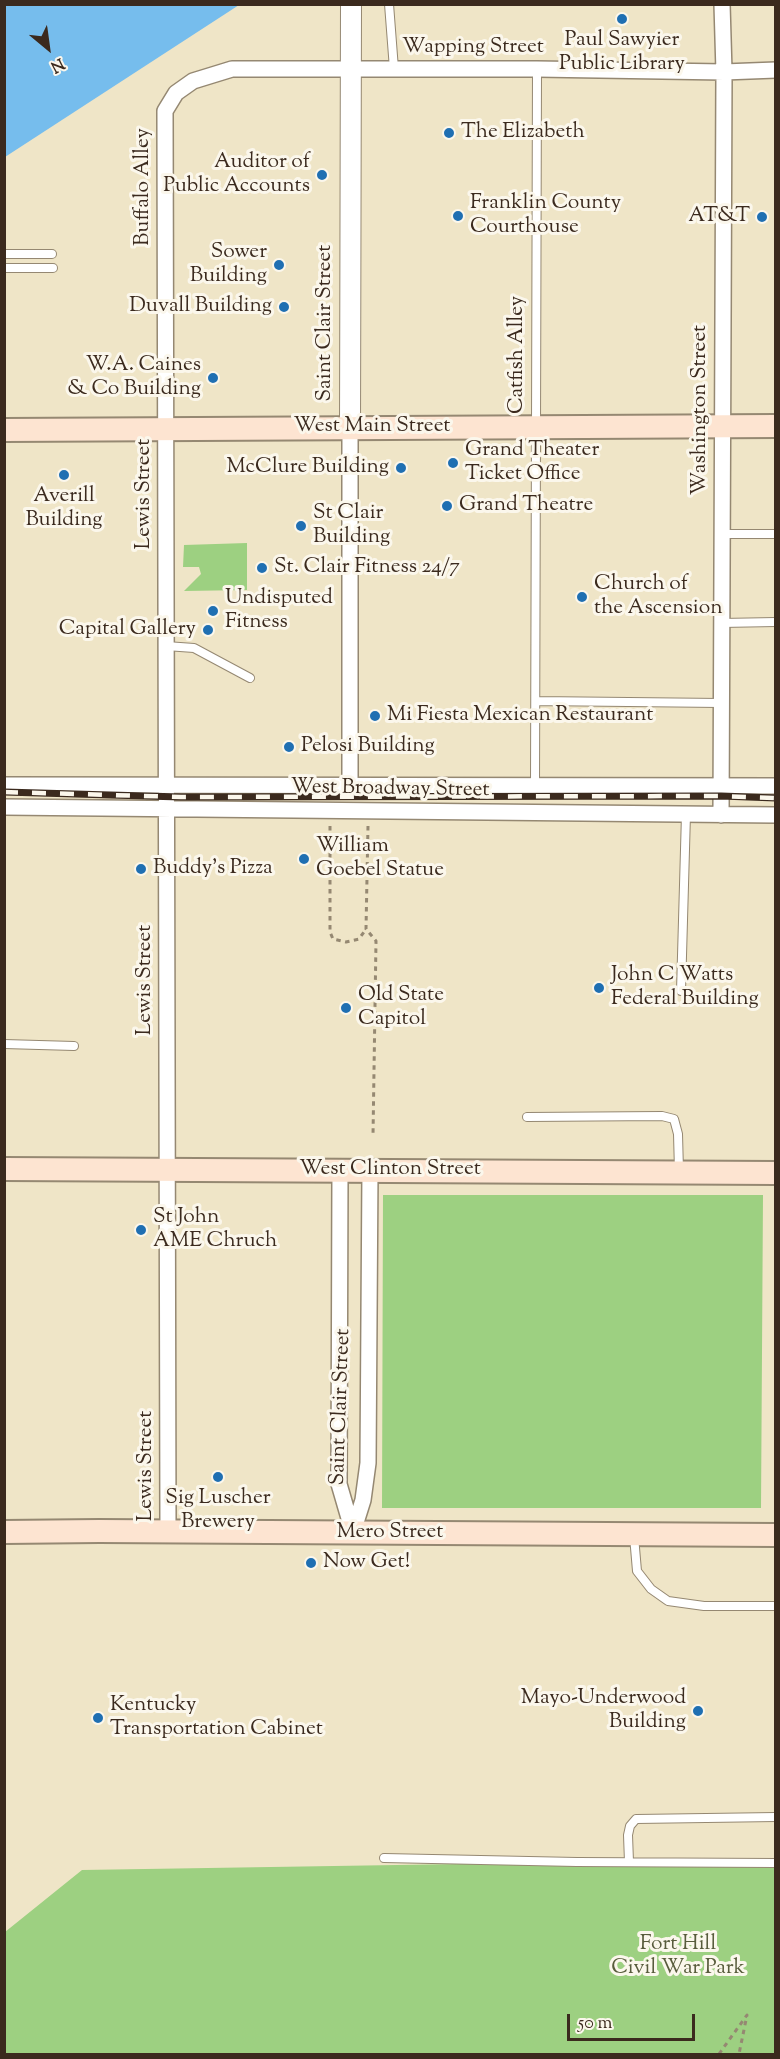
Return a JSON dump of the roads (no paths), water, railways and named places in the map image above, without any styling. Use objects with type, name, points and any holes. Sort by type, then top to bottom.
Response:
[{"type":"main road","name":"West Main Street","points":[[4,430],[776,426]]},
{"type":"main road","name":"West Clinton Street","points":[[4,1169],[776,1173]]},
{"type":"main road","name":"Mero Street","points":[[4,1532],[776,1535]]},
{"type":"street","name":"Saint Clair Street","points":[[350,785],[351,4]]},
{"type":"street","name":"Washington Street","points":[[721,815],[724,72],[722,4]]},
{"type":"street","name":"Buffalo Alley","points":[[166,428],[165,111],[176,93],[193,81],[232,69],[351,69]]},
{"type":"street","name":"Wapping Street","points":[[351,69],[724,72],[776,70]]},
{"type":"street","name":"Lewis Street","points":[[166,428],[168,1532]]},
{"type":"street","name":"West Broadway Street","points":[[4,785],[776,786]]},
{"type":"street","points":[[536,785],[536,813]]},
{"type":"street","name":"West Broadway Street","points":[[4,807],[776,815]]},
{"type":"street","name":"Saint Clair Street","points":[[340,1170],[339,1484],[353,1532]]},
{"type":"street","name":"Saint Clair Street","points":[[353,1532],[366,1481],[369,1445],[370,1170]]},
{"type":"lane","points":[[389,4],[394,69]]},
{"type":"lane","name":"Catfish Alley","points":[[536,785],[537,69]]},
{"type":"lane","points":[[4,254],[52,254]]},
{"type":"lane","points":[[4,268],[52,268]]},
{"type":"lane","points":[[721,534],[776,534]]},
{"type":"lane","points":[[721,623],[776,622]]},
{"type":"lane","points":[[166,646],[194,648],[250,678]]},
{"type":"lane","points":[[536,701],[721,703]]},
{"type":"lane","points":[[681,991],[686,814]]},
{"type":"lane","points":[[4,1044],[74,1046]]},
{"type":"lane","points":[[527,1117],[662,1116],[674,1119],[678,1134],[679,1172]]},
{"type":"lane","points":[[634,1535],[637,1571],[651,1589],[669,1601],[704,1606],[776,1606]]},
{"type":"lane","points":[[629,1862],[628,1836],[630,1826],[636,1819],[776,1817]]},
{"type":"lane","points":[[384,1858],[776,1863]]},
{"type":"water","points":[[5,4],[239,4],[239,5],[5,157]]},
{"type":"railway","points":[[4,792],[181,797],[721,796],[776,798]]},
{"type":"place","name":"Paul Sawyier Public Library","points":[[622,19]]},
{"type":"place","name":"The Elizabeth","points":[[449,133]]},
{"type":"place","name":"Auditor of Public Accounts","points":[[322,175]]},
{"type":"place","name":"Franklin County Courthouse","points":[[458,216]]},
{"type":"place","name":"AT&T","points":[[762,217]]},
{"type":"place","name":"Sower Building","points":[[279,265]]},
{"type":"place","name":"Duvall Building","points":[[284,307]]},
{"type":"place","name":"W.A. Caines & Co Building","points":[[213,378]]},
{"type":"place","name":"Grand Theater Ticket Office","points":[[453,463]]},
{"type":"place","name":"McClure Building","points":[[401,468]]},
{"type":"place","name":"Averill Building","points":[[64,475]]},
{"type":"place","name":"Grand Theatre","points":[[447,506]]},
{"type":"place","name":"St Clair Building","points":[[301,526]]},
{"type":"place","name":"St. Clair Fitness 24/7","points":[[262,568]]},
{"type":"place","name":"Church of the Ascension","points":[[582,597]]},
{"type":"place","name":"Undisputed Fitness","points":[[213,611]]},
{"type":"place","name":"Capital Gallery","points":[[208,630]]},
{"type":"place","name":"Mi Fiesta Mexican Restaurant","points":[[375,716]]},
{"type":"place","name":"Pelosi Building","points":[[289,747]]},
{"type":"place","name":"William Goebel Statue","points":[[304,859]]},
{"type":"place","name":"Buddy's Pizza","points":[[141,869]]},
{"type":"place","name":"John C Watts Federal Building","points":[[599,988]]},
{"type":"place","name":"Old State Capitol","points":[[346,1008]]},
{"type":"place","name":"St John AME Chruch","points":[[141,1230]]},
{"type":"place","name":"Sig Luscher Brewery","points":[[218,1477]]},
{"type":"place","name":"Now Get!","points":[[311,1563]]},
{"type":"place","name":"Mayo-Underwood Building","points":[[698,1711]]},
{"type":"place","name":"Kentucky Transportation Cabinet","points":[[98,1718]]},
{"type":"park label","name":"Fort Hill Civil War Park","points":[[678,1957]]}]
